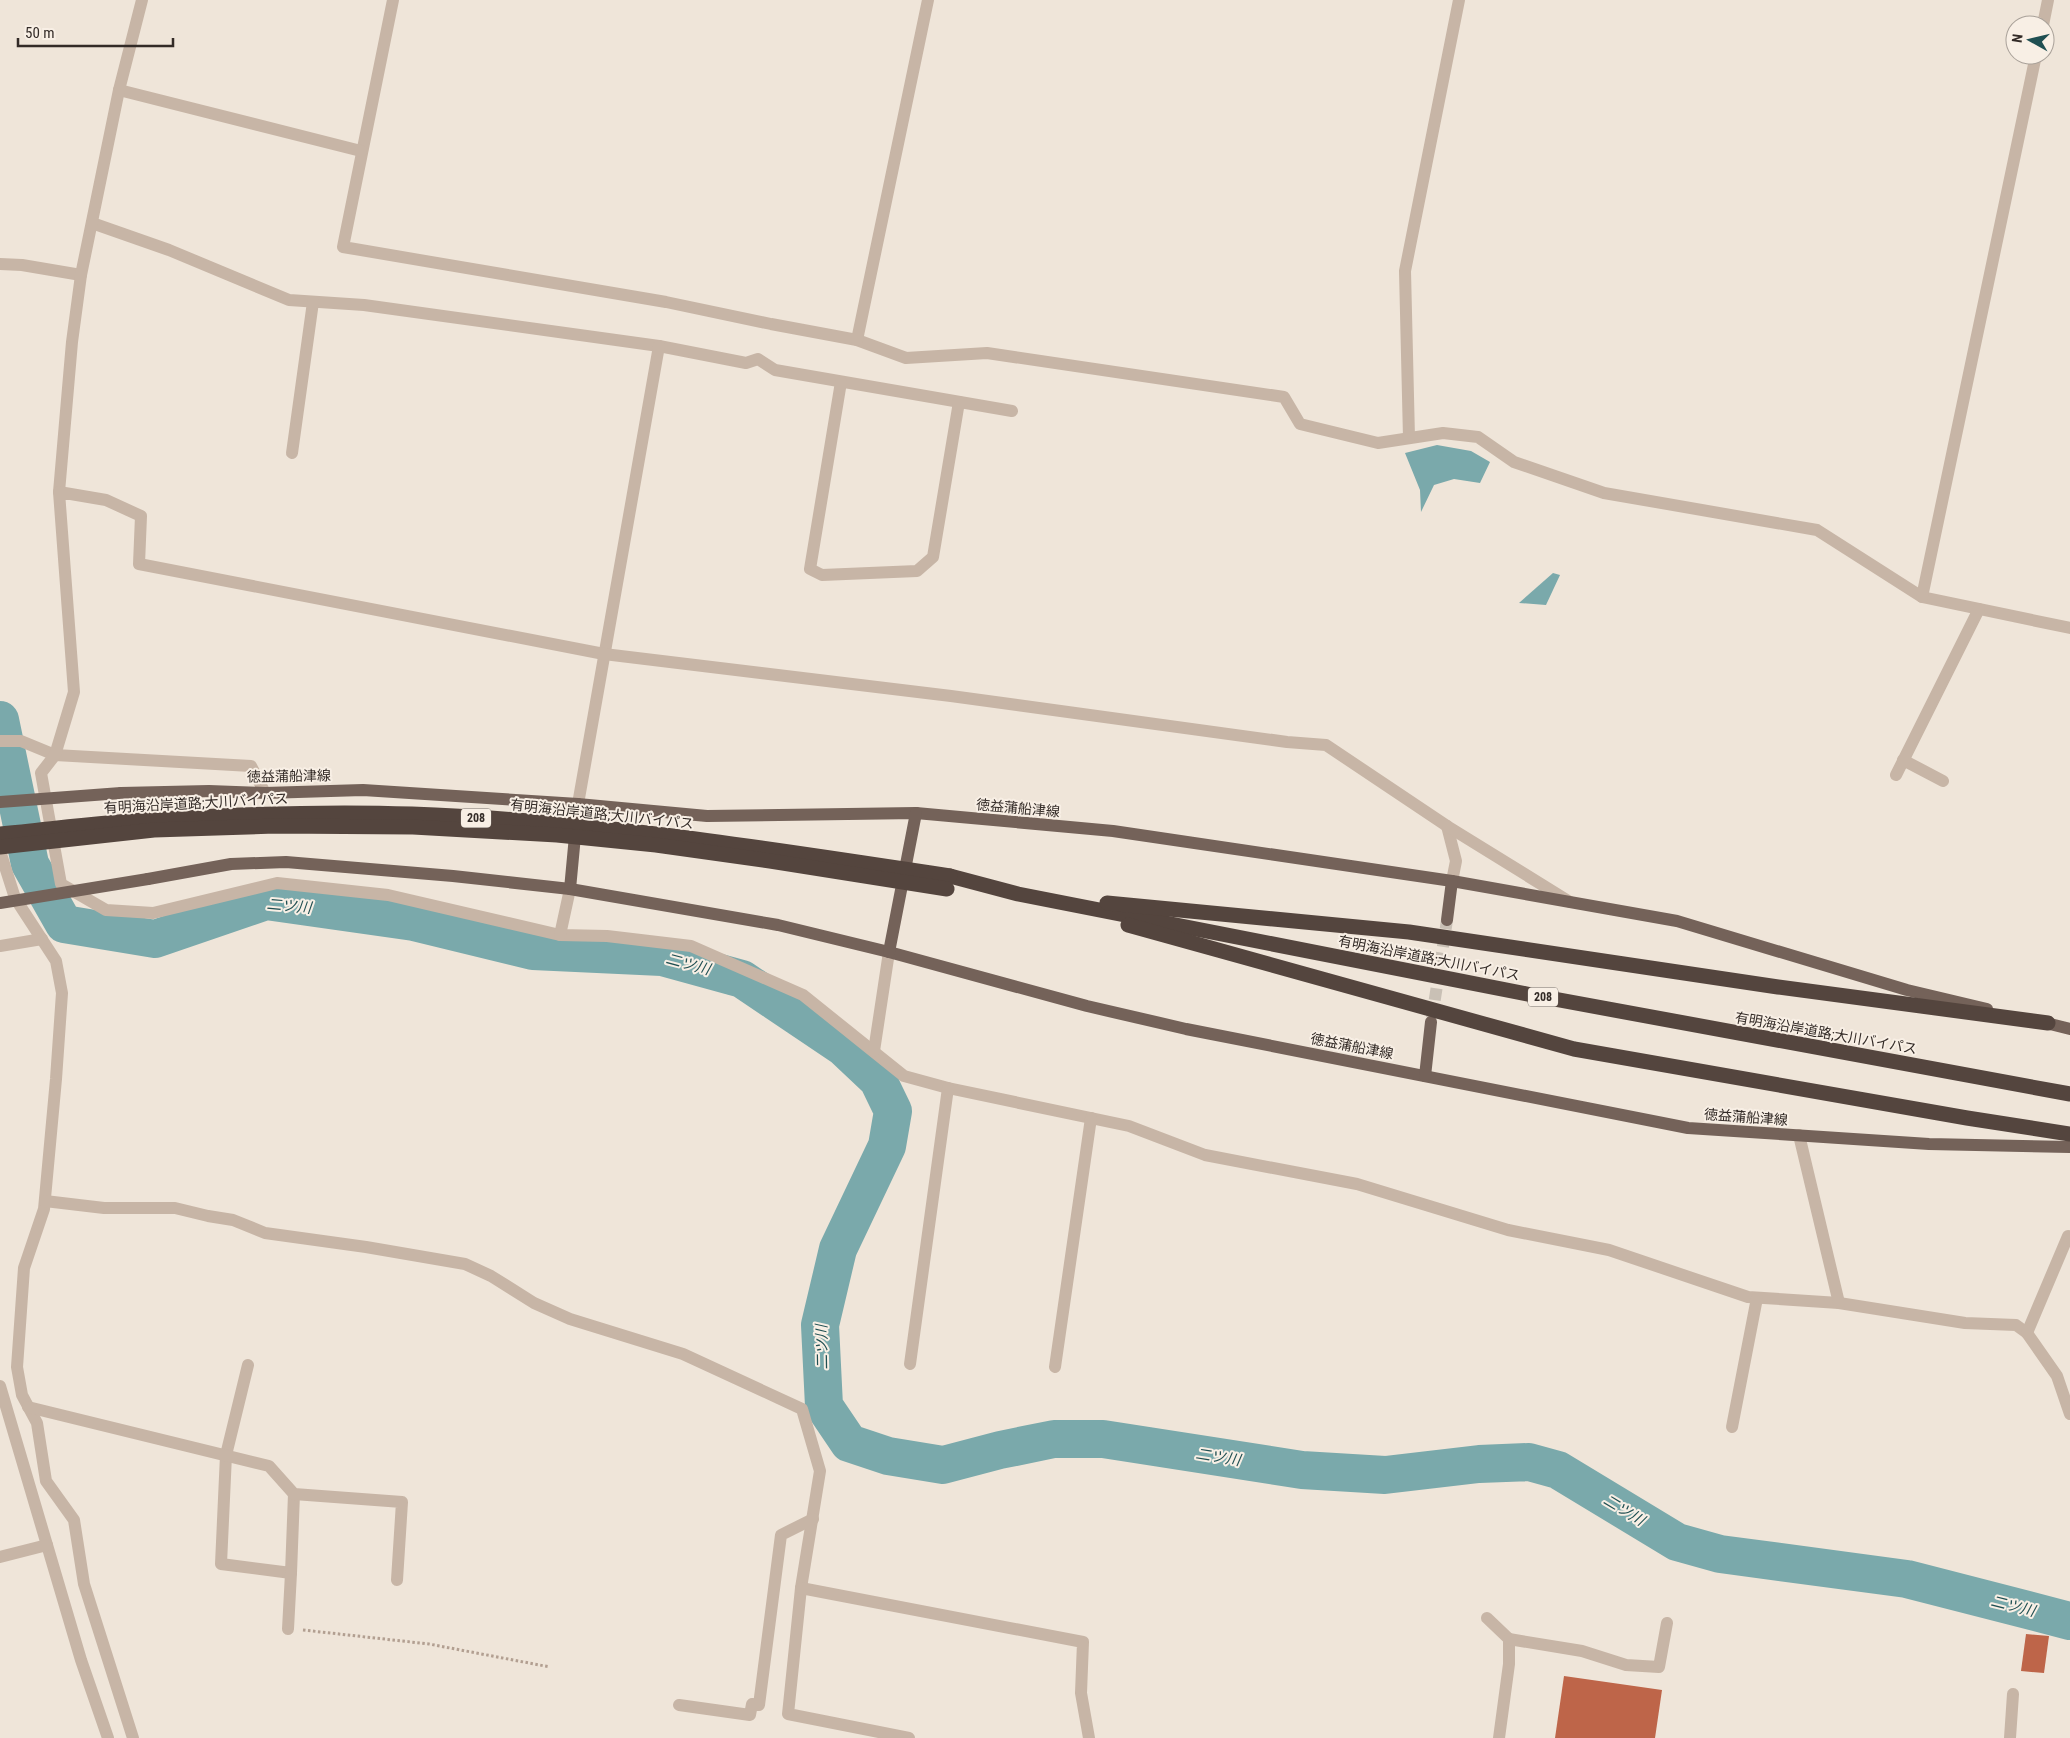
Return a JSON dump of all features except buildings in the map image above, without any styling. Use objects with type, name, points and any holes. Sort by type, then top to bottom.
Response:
[{"type":"highway","name":"有明海沿岸道路;大川バイパス","points":[[0,834],[165,818],[274,813],[412,814],[558,824],[657,834],[771,849],[1018,894],[1517,992],[2070,1094]]},
{"type":"highway","name":"有明海沿岸道路;大川バイパス","points":[[0,849],[154,830],[275,826],[413,826],[557,835],[656,845],[770,861],[948,882]]},
{"type":"highway","points":[[1018,894],[1408,932],[1788,988],[2048,1023]]},
{"type":"highway","points":[[1018,894],[1574,1049],[2070,1134]]},
{"type":"main road","name":"徳益蒲船津線","points":[[0,802],[120,793],[209,791],[265,793],[363,790],[578,804],[707,816],[916,813],[1113,831],[1452,881],[1677,921],[1907,990],[2070,1028]]},
{"type":"main road","points":[[570,889],[578,804]]},
{"type":"main road","points":[[889,952],[916,813]]},
{"type":"main road","name":"徳益蒲船津線","points":[[0,903],[231,864],[286,862],[453,876],[570,889],[778,925],[889,952],[1087,1006],[1186,1029],[1688,1128],[1929,1144],[2070,1148]]},
{"type":"main road","points":[[1447,920],[1452,881]]},
{"type":"main road","points":[[1425,1076],[1431,1022]]},
{"type":"street","points":[[142,0],[119,90],[81,275],[72,342],[59,492],[74,692],[55,755],[41,773],[61,884],[106,910],[153,913],[277,883],[388,896],[560,935],[607,936],[691,946],[803,995],[904,1076],[948,1088],[1129,1126],[1205,1154],[1357,1184],[1508,1230],[1609,1250],[1748,1298],[1840,1303],[1965,1323],[2016,1325],[2027,1333],[2057,1376],[2070,1414]]},
{"type":"street","points":[[393,0],[343,247],[666,302],[857,340],[906,358],[987,353],[1284,397],[1300,424],[1378,443],[1443,433],[1478,437],[1514,462],[1604,493],[1816,530],[1922,597],[2070,628]]},
{"type":"street","points":[[857,340],[928,0]]},
{"type":"street","points":[[1409,438],[1405,271],[1458,0]]},
{"type":"street","points":[[2045,15],[2048,0]]},
{"type":"street","points":[[1922,597],[2034,65]]},
{"type":"street","points":[[119,90],[361,151]]},
{"type":"street","points":[[92,223],[169,250],[290,300],[364,305],[659,346],[746,363],[758,359],[775,370],[1012,411]]},
{"type":"street","points":[[0,264],[22,265],[81,275]]},
{"type":"street","points":[[292,453],[313,302]]},
{"type":"street","points":[[578,804],[659,346]]},
{"type":"street","points":[[841,382],[810,569],[822,575],[917,571],[933,557],[959,402]]},
{"type":"street","points":[[59,492],[106,500],[141,516],[139,564],[604,654],[951,696],[1277,741],[1326,746],[1448,826],[1570,902]]},
{"type":"street","points":[[1896,775],[1979,609]]},
{"type":"street","points":[[0,741],[20,741],[55,755],[251,766],[265,793]]},
{"type":"street","points":[[1903,760],[1943,781]]},
{"type":"street","points":[[1448,826],[1456,861],[1452,881]]},
{"type":"street","points":[[0,849],[15,898],[56,961],[62,993],[45,1201],[24,1268],[17,1367],[22,1395],[37,1423],[46,1481],[74,1520],[84,1584],[134,1738]]},
{"type":"street","points":[[560,935],[570,889]]},
{"type":"street","points":[[0,946],[42,939]]},
{"type":"street","points":[[874,1051],[889,952]]},
{"type":"street","points":[[910,1364],[948,1088]]},
{"type":"street","points":[[1055,1367],[1091,1118]]},
{"type":"street","points":[[1799,1135],[1840,1303]]},
{"type":"street","points":[[45,1201],[104,1208],[175,1208],[234,1220],[265,1233],[366,1247],[465,1264],[491,1276],[534,1303],[570,1319],[683,1354],[802,1409],[820,1471],[801,1588],[788,1714],[909,1738]]},
{"type":"street","points":[[2027,1333],[2068,1236]]},
{"type":"street","points":[[1732,1427],[1757,1298]]},
{"type":"street","points":[[248,1365],[226,1455],[220,1564],[291,1573]]},
{"type":"street","points":[[0,1386],[81,1660],[108,1738]]},
{"type":"street","points":[[28,1407],[269,1466],[294,1494],[288,1628]]},
{"type":"street","points":[[294,1494],[402,1502],[397,1580]]},
{"type":"street","points":[[679,1705],[750,1715],[752,1704],[759,1706],[781,1536],[813,1519]]},
{"type":"street","points":[[0,1557],[47,1545]]},
{"type":"street","points":[[801,1588],[1083,1642],[1081,1693],[1088,1738]]},
{"type":"street","points":[[1487,1618],[1509,1639],[1582,1651],[1626,1665],[1659,1667],[1667,1623]]},
{"type":"street","points":[[1498,1738],[1509,1664],[1509,1639]]},
{"type":"street","points":[[2010,1738],[2014,1694]]},
{"type":"path","points":[[288,1628],[429,1644],[550,1667]]},
{"type":"water","points":[[1437,445],[1471,451],[1490,462],[1480,483],[1454,479],[1434,485],[1421,512],[1420,490],[1405,453]]},
{"type":"water","points":[[1553,573],[1560,575],[1546,605],[1519,603]]},
{"type":"waterway","name":"二ツ川","points":[[0,720],[30,864],[64,924],[155,939],[266,901],[414,922],[533,951],[662,957],[742,979],[843,1047],[878,1080],[893,1111],[887,1146],[838,1249],[820,1325],[824,1406],[849,1443],[888,1456],[943,1465],[1000,1450],[1054,1439],[1103,1439],[1302,1470],[1385,1475],[1479,1464],[1529,1462],[1558,1470],[1677,1542],[1720,1554],[1907,1579],[2070,1621]]},
{"type":"tunnel","points":[[1432,1018],[1447,920]]}]
